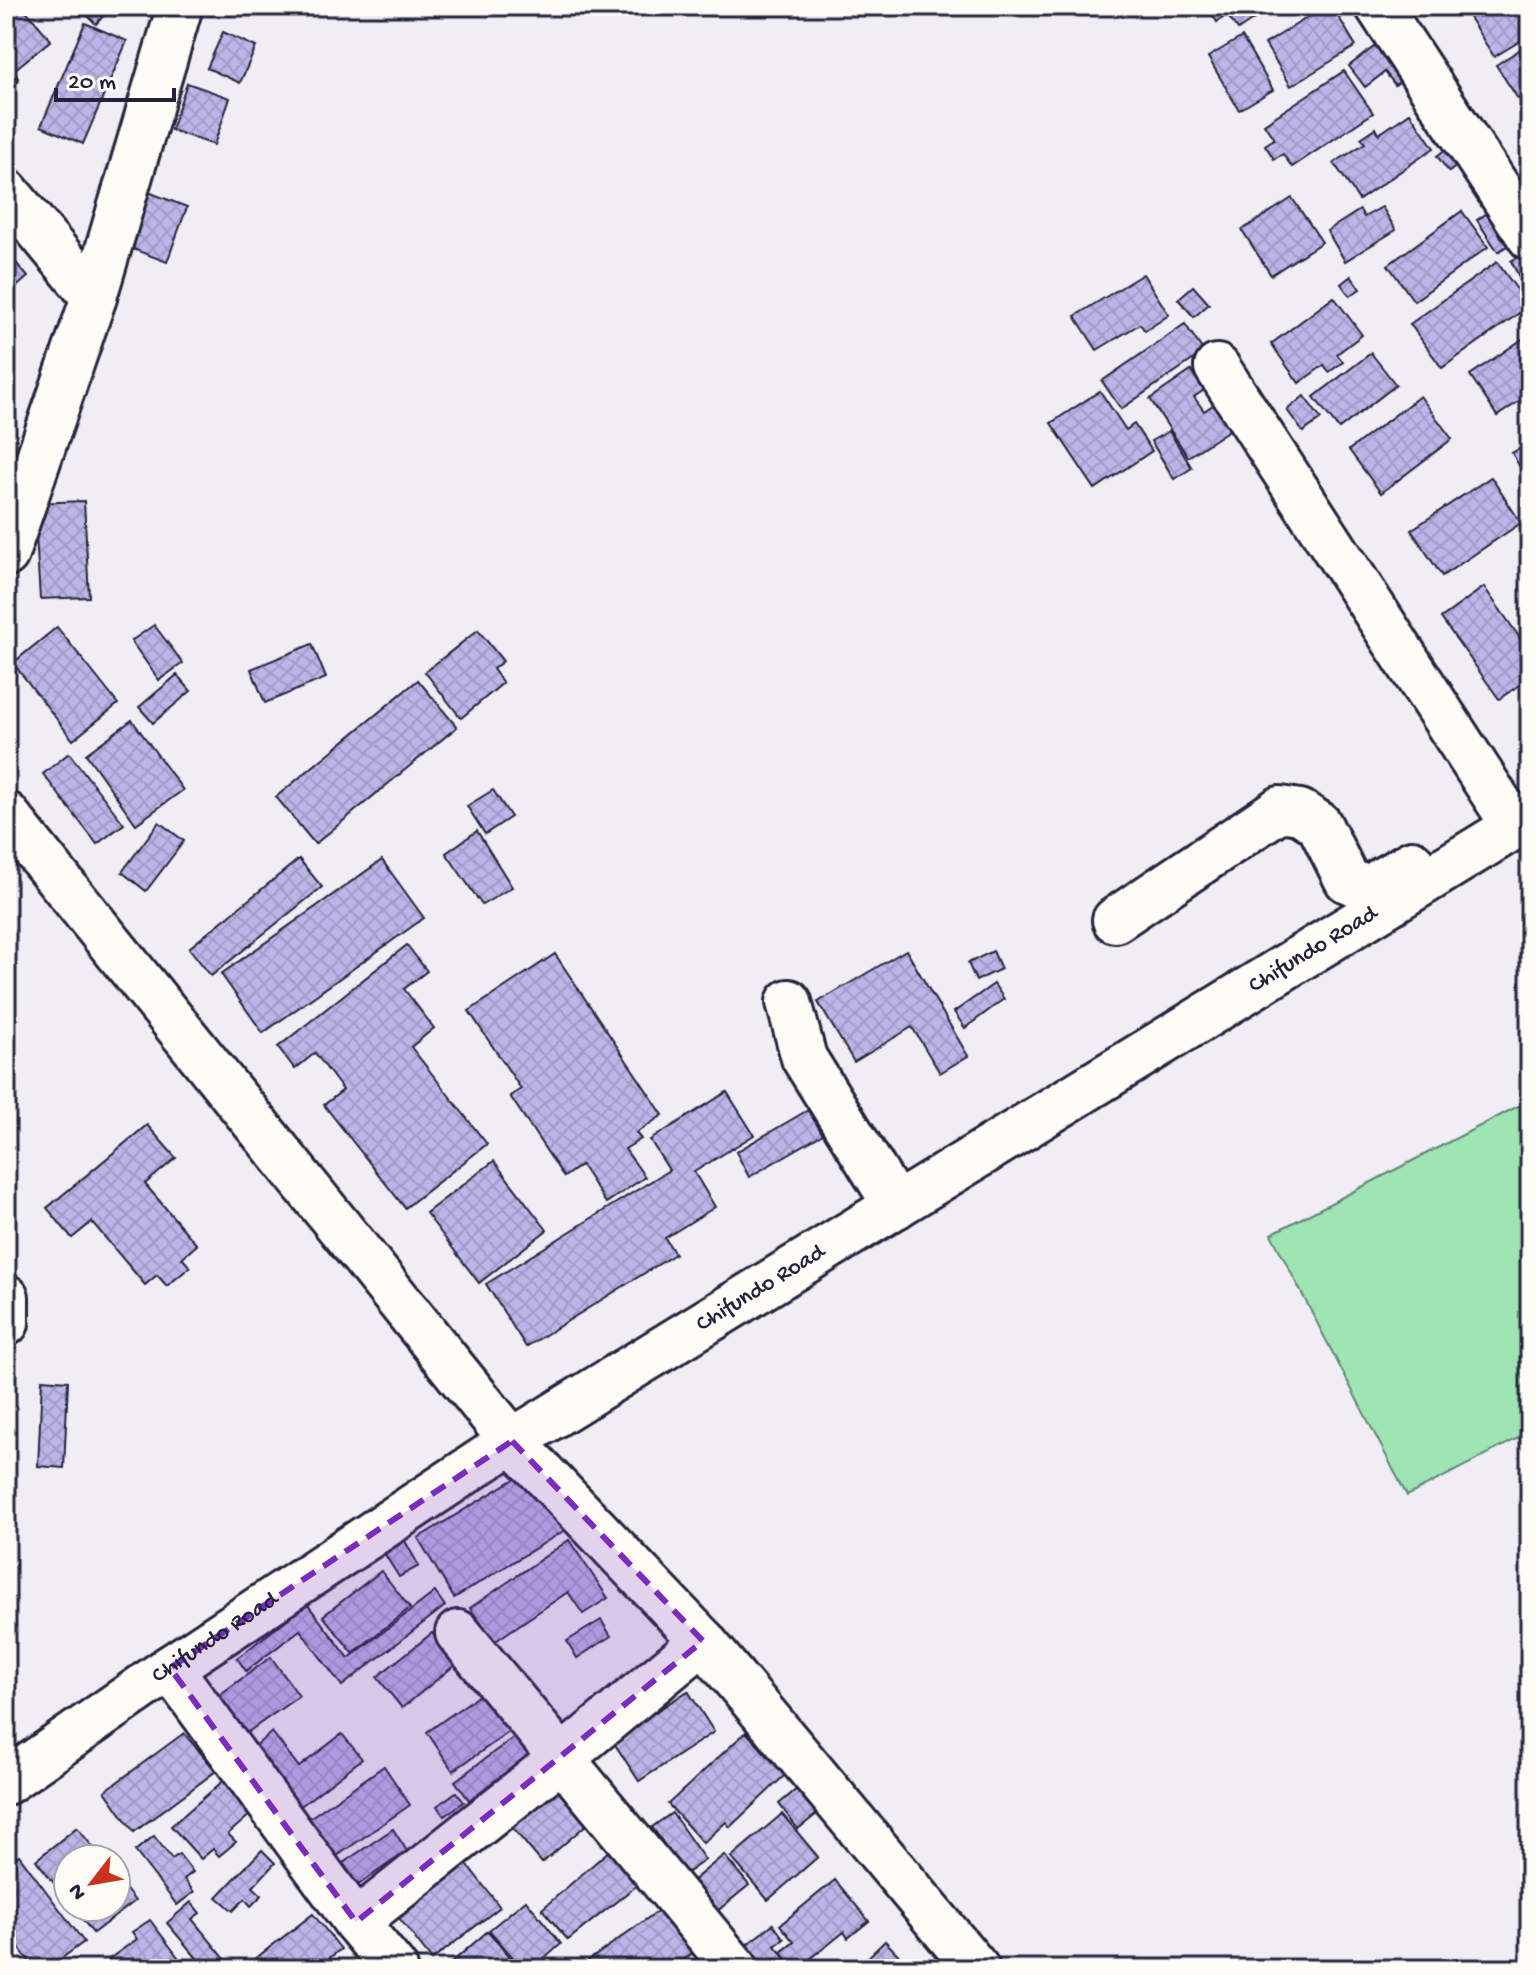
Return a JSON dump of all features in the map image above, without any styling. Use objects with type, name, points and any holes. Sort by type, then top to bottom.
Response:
[{"type":"street","points":[[6,554],[94,297],[180,6]]},
{"type":"street","points":[[1378,6],[1530,237]]},
{"type":"street","points":[[6,191],[94,297]]},
{"type":"street","points":[[1115,920],[1280,809],[1300,812],[1319,824],[1347,880],[1367,889],[1516,818],[1217,367]]},
{"type":"street","points":[[6,814],[512,1441],[703,1641],[977,1969]]},
{"type":"street","name":"Chifundo Road","points":[[6,1782],[170,1668],[512,1441],[896,1206],[1516,818]]},
{"type":"street","points":[[789,1002],[804,1058],[896,1206]]},
{"type":"street","points":[[6,1297],[6,1323]]},
{"type":"street","points":[[458,1633],[736,1969]]},
{"type":"street","points":[[356,1922],[703,1641]]},
{"type":"street","points":[[170,1668],[356,1922],[395,1969]]},
{"type":"highlighted area","points":[[512,1441],[703,1641],[356,1922],[170,1668]]},
{"type":"green space","points":[[1530,1100],[1530,1432],[1407,1496],[1271,1234]]},
{"type":"building","points":[[22,6],[51,40],[14,70],[19,81],[6,91],[6,20]]},
{"type":"building","points":[[78,6],[108,6],[110,9],[96,24]]},
{"type":"building","points":[[1207,6],[1273,6],[1238,30],[1227,15],[1217,22]]},
{"type":"building","points":[[1326,6],[1332,6],[1356,46],[1291,86],[1265,44]]},
{"type":"building","points":[[1480,6],[1530,6],[1530,35],[1494,57],[1467,14]]},
{"type":"building","points":[[85,23],[127,41],[83,144],[41,126]]},
{"type":"building","points":[[223,32],[256,47],[240,83],[207,68]]},
{"type":"building","points":[[1242,37],[1273,90],[1239,110],[1208,57]]},
{"type":"building","points":[[1383,40],[1409,74],[1395,85],[1385,72],[1365,87],[1349,66]]},
{"type":"building","points":[[1530,43],[1530,92],[1518,99],[1496,65]]},
{"type":"building","points":[[1344,71],[1373,113],[1292,167],[1283,154],[1274,159],[1265,145],[1274,139],[1264,124]]},
{"type":"building","points":[[187,83],[230,98],[214,145],[171,130]]},
{"type":"building","points":[[1410,113],[1434,148],[1359,200],[1334,163],[1365,143],[1361,138],[1376,128],[1379,134]]},
{"type":"building","points":[[1455,142],[1467,158],[1449,172],[1437,156]]},
{"type":"building","points":[[138,188],[187,207],[167,262],[117,243]]},
{"type":"building","points":[[1292,198],[1322,242],[1271,275],[1242,230]]},
{"type":"building","points":[[1499,205],[1521,236],[1498,252],[1477,220]]},
{"type":"building","points":[[1382,207],[1396,230],[1345,261],[1327,231],[1360,210],[1364,217]]},
{"type":"building","points":[[1462,211],[1488,247],[1414,301],[1388,265]]},
{"type":"building","points":[[1530,250],[1530,284],[1524,287],[1511,261]]},
{"type":"building","points":[[6,251],[28,277],[6,296]]},
{"type":"building","points":[[1497,262],[1529,306],[1442,368],[1410,324]]},
{"type":"building","points":[[1143,274],[1169,315],[1145,331],[1140,324],[1097,350],[1075,316]]},
{"type":"building","points":[[1351,276],[1360,289],[1350,296],[1341,284]]},
{"type":"building","points":[[1193,286],[1209,304],[1194,317],[1178,299]]},
{"type":"building","points":[[1334,297],[1362,335],[1337,354],[1343,362],[1329,372],[1324,365],[1299,383],[1271,344]]},
{"type":"building","points":[[1185,324],[1204,352],[1121,409],[1102,381]]},
{"type":"building","points":[[1530,334],[1530,394],[1497,416],[1470,375]]},
{"type":"building","points":[[1371,353],[1396,385],[1339,429],[1314,397]]},
{"type":"building","points":[[1191,371],[1204,390],[1194,397],[1204,411],[1222,399],[1238,424],[1188,457],[1150,399]]},
{"type":"building","points":[[1100,391],[1126,430],[1134,424],[1152,451],[1095,489],[1051,423]]},
{"type":"building","points":[[1304,396],[1321,419],[1303,432],[1287,410]]},
{"type":"building","points":[[1420,396],[1452,439],[1381,493],[1349,450]]},
{"type":"building","points":[[1169,431],[1192,468],[1174,479],[1151,441]]},
{"type":"building","points":[[1530,443],[1530,485],[1512,453]]},
{"type":"building","points":[[1491,477],[1521,523],[1442,576],[1411,530]]},
{"type":"building","points":[[84,501],[89,597],[40,599],[34,503]]},
{"type":"building","points":[[1484,587],[1530,652],[1530,678],[1499,699],[1441,618]]},
{"type":"building","points":[[154,625],[183,663],[159,680],[131,641]]},
{"type":"building","points":[[57,627],[118,704],[73,740],[13,663]]},
{"type":"building","points":[[478,630],[503,661],[493,669],[503,683],[461,718],[425,672]]},
{"type":"building","points":[[312,644],[326,678],[265,703],[251,669]]},
{"type":"building","points":[[177,675],[191,691],[153,723],[139,707]]},
{"type":"building","points":[[418,680],[457,727],[315,844],[276,797]]},
{"type":"building","points":[[132,720],[183,790],[136,824],[86,754]]},
{"type":"building","points":[[69,753],[124,824],[97,844],[43,774]]},
{"type":"building","points":[[493,790],[511,817],[485,834],[467,806]]},
{"type":"building","points":[[159,822],[184,841],[146,891],[122,872]]},
{"type":"building","points":[[477,831],[512,887],[482,905],[446,853]]},
{"type":"building","points":[[299,859],[322,887],[211,976],[189,948]]},
{"type":"building","points":[[382,860],[424,918],[263,1033],[221,974]]},
{"type":"building","points":[[407,945],[427,971],[404,989],[434,1028],[411,1047],[487,1144],[405,1208],[324,1105],[343,1090],[315,1053],[295,1069],[278,1047]]},
{"type":"building","points":[[906,950],[968,1056],[940,1073],[912,1027],[854,1062],[818,1002]]},
{"type":"building","points":[[993,951],[1001,969],[976,981],[968,963]]},
{"type":"building","points":[[555,954],[663,1115],[636,1133],[641,1139],[625,1149],[645,1177],[606,1203],[581,1165],[564,1177],[510,1096],[521,1089],[469,1011]]},
{"type":"building","points":[[994,984],[1004,999],[965,1028],[954,1012]]},
{"type":"building","points":[[727,1092],[754,1135],[694,1172],[715,1207],[665,1238],[675,1254],[526,1347],[486,1284],[669,1170],[650,1140]]},
{"type":"building","points":[[808,1110],[823,1134],[749,1177],[736,1152]]},
{"type":"building","points":[[147,1125],[176,1158],[145,1184],[197,1245],[182,1258],[190,1267],[167,1286],[157,1275],[145,1285],[92,1222],[72,1238],[47,1208]]},
{"type":"building","points":[[494,1161],[547,1230],[479,1283],[426,1213]]},
{"type":"building","points":[[42,1379],[68,1381],[64,1468],[38,1466]]},
{"type":"building","points":[[531,1469],[567,1529],[454,1598],[418,1538]]},
{"type":"building","points":[[569,1540],[608,1598],[583,1614],[568,1592],[494,1642],[470,1608]]},
{"type":"building","points":[[405,1541],[419,1566],[399,1577],[384,1553]]},
{"type":"building","points":[[381,1571],[410,1608],[353,1653],[323,1616]]},
{"type":"building","points":[[435,1592],[445,1606],[342,1686],[300,1630],[246,1671],[237,1658],[307,1604],[349,1658]]},
{"type":"building","points":[[601,1620],[611,1636],[577,1658],[567,1641]]},
{"type":"building","points":[[432,1633],[456,1664],[402,1708],[377,1677]]},
{"type":"building","points":[[271,1657],[299,1696],[245,1734],[218,1696]]},
{"type":"building","points":[[485,1691],[512,1730],[453,1771],[427,1732]]},
{"type":"building","points":[[688,1691],[714,1732],[639,1781],[612,1740]]},
{"type":"building","points":[[272,1732],[299,1767],[342,1734],[362,1759],[298,1808],[253,1748]]},
{"type":"building","points":[[746,1732],[785,1775],[730,1827],[726,1822],[703,1843],[668,1804]]},
{"type":"building","points":[[184,1733],[216,1771],[134,1832],[105,1791]]},
{"type":"building","points":[[517,1735],[531,1754],[469,1800],[455,1781]]},
{"type":"building","points":[[384,1766],[410,1805],[334,1858],[308,1819]]},
{"type":"building","points":[[564,1769],[601,1812],[542,1863],[505,1819]]},
{"type":"building","points":[[230,1775],[259,1807],[228,1834],[236,1842],[219,1856],[213,1849],[201,1859],[171,1826]]},
{"type":"building","points":[[798,1788],[818,1813],[798,1829],[779,1804]]},
{"type":"building","points":[[456,1792],[464,1802],[444,1816],[437,1806]]},
{"type":"building","points":[[672,1813],[705,1860],[685,1874],[652,1827]]},
{"type":"building","points":[[782,1814],[818,1857],[768,1900],[731,1857]]},
{"type":"building","points":[[77,1827],[90,1843],[57,1843]]},
{"type":"building","points":[[393,1829],[407,1851],[358,1885],[343,1863]]},
{"type":"building","points":[[154,1836],[172,1859],[179,1854],[193,1872],[184,1879],[194,1892],[177,1905],[135,1851]]},
{"type":"building","points":[[618,1843],[647,1877],[568,1940],[542,1909]]},
{"type":"building","points":[[52,1847],[52,1880],[36,1860]]},
{"type":"building","points":[[262,1850],[275,1863],[253,1887],[262,1895],[251,1906],[245,1899],[233,1911],[217,1897]]},
{"type":"building","points":[[459,1854],[500,1907],[432,1960],[399,1918],[421,1900],[413,1888]]},
{"type":"building","points":[[19,1855],[52,1899],[52,1923],[70,1923],[84,1942],[47,1969],[35,1969],[6,1930],[6,1865]]},
{"type":"building","points":[[724,1855],[749,1885],[716,1912],[691,1882]]},
{"type":"building","points":[[835,1880],[869,1921],[848,1938],[844,1932],[795,1969],[781,1952],[794,1942],[780,1925]]},
{"type":"building","points":[[526,1900],[561,1944],[533,1969],[523,1969],[489,1930]]},
{"type":"building","points":[[191,1902],[200,1913],[192,1919],[230,1965],[225,1969],[206,1969],[167,1923]]},
{"type":"building","points":[[669,1903],[701,1947],[671,1969],[594,1969],[588,1961]]},
{"type":"building","points":[[313,1914],[341,1949],[315,1969],[256,1969],[251,1962]]},
{"type":"building","points":[[150,1920],[187,1969],[117,1969],[109,1959],[137,1939],[132,1932]]},
{"type":"building","points":[[85,1923],[106,1923],[93,1933]]},
{"type":"building","points":[[773,1924],[784,1939],[775,1946],[795,1969],[763,1969],[745,1946]]},
{"type":"building","points":[[488,1931],[519,1968],[444,1969]]},
{"type":"building","points":[[885,1941],[912,1969],[856,1969]]}]
